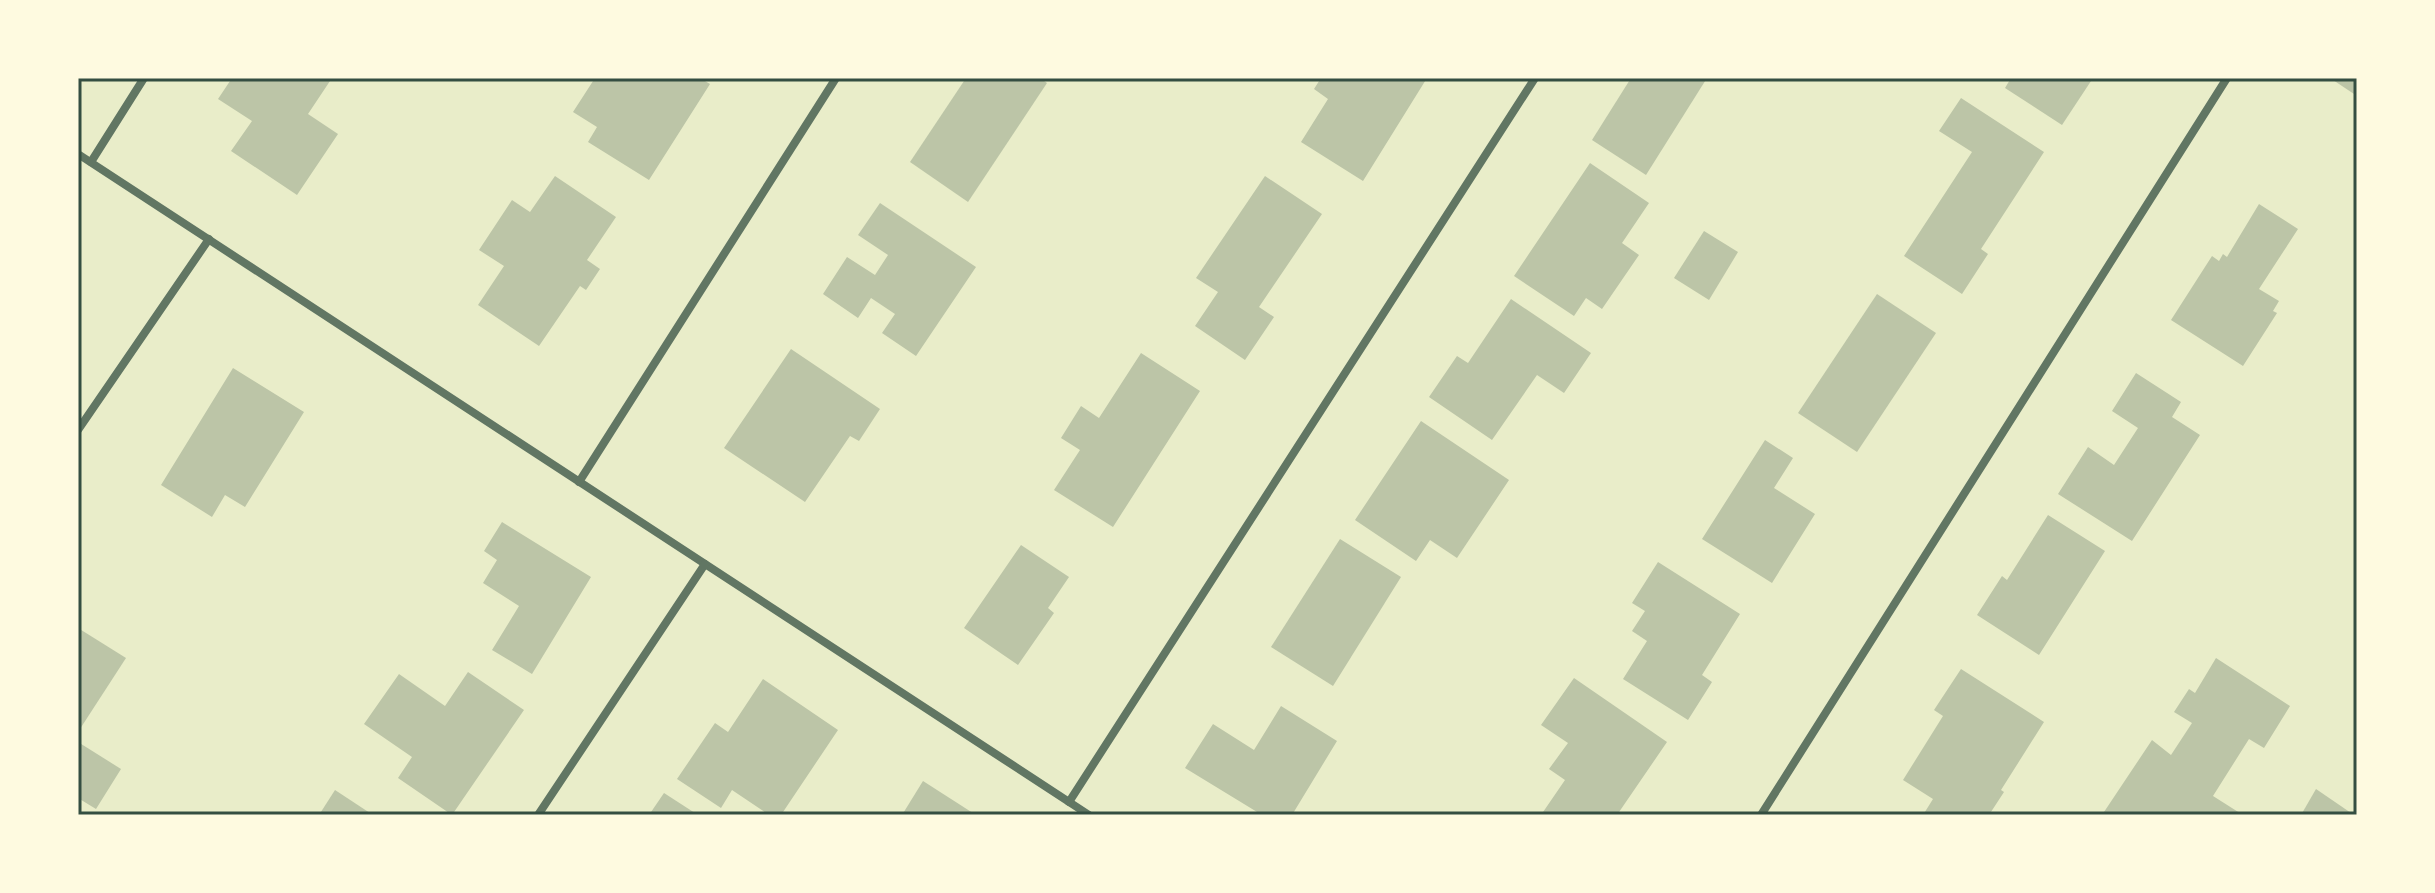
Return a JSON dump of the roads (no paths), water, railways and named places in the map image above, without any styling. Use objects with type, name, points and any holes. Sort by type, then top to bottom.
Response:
[{"type":"street","points":[[91,162],[144,78]]},
{"type":"street","points":[[579,482],[836,78]]},
{"type":"street","points":[[1069,802],[1535,78]]},
{"type":"street","points":[[1761,815],[2227,78]]},
{"type":"street","points":[[78,154],[1089,815]]},
{"type":"street","points":[[78,430],[209,239]]},
{"type":"street","points":[[538,815],[705,564]]}]
